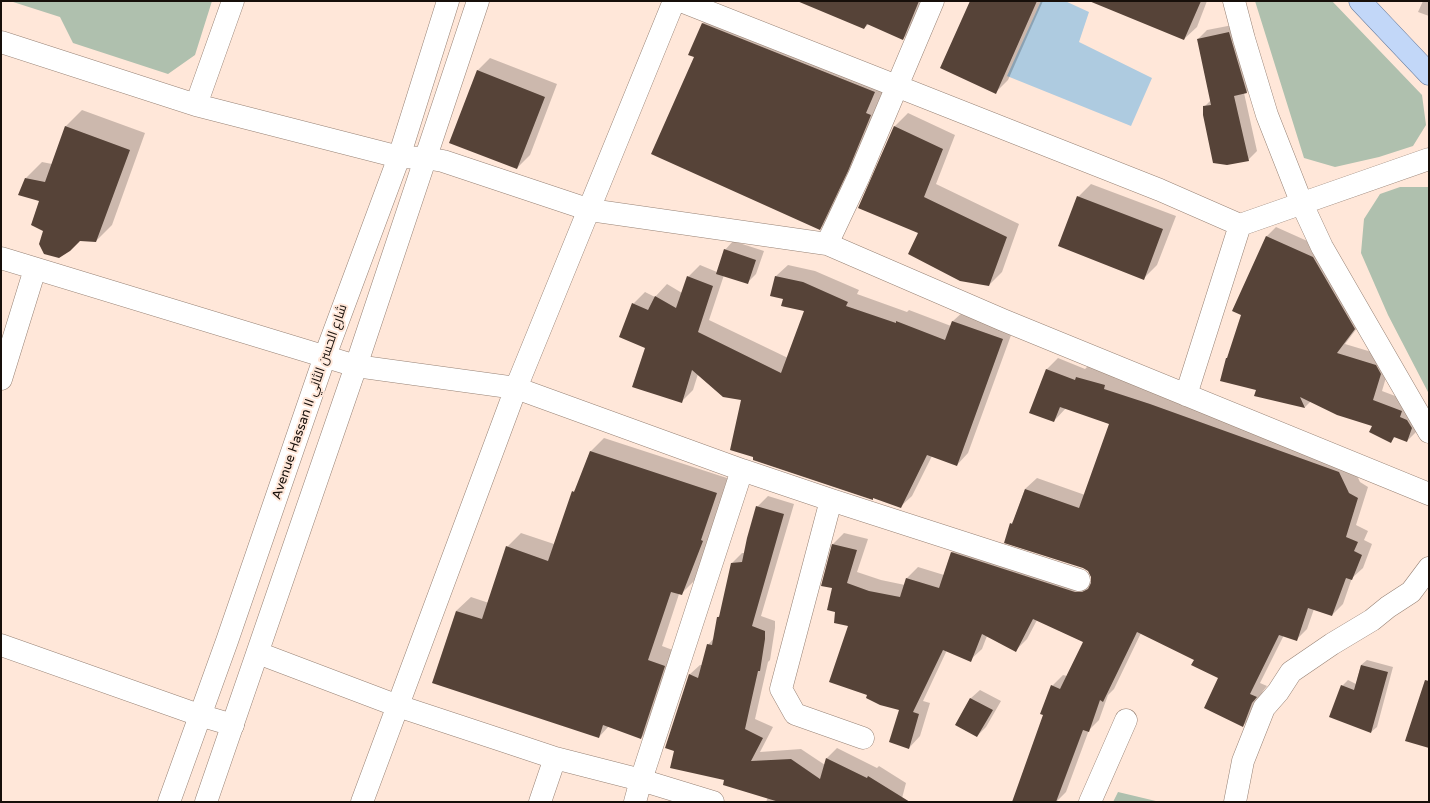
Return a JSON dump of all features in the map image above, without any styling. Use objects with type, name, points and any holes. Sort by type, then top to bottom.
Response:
[{"type":"main road","points":[[1360,1],[1429,74]]},
{"type":"street","points":[[196,105],[233,1]]},
{"type":"street","name":"Avenue Hassan II شارع الحسن الثاني","points":[[169,802],[199,715],[227,641],[325,356],[399,157],[448,1]]},
{"type":"street","points":[[206,802],[356,366],[478,1]]},
{"type":"street","points":[[362,802],[516,388],[590,210],[674,1]]},
{"type":"street","points":[[681,1],[1160,190],[1240,224],[1302,204],[1429,159]]},
{"type":"street","points":[[827,244],[859,176],[933,1]]},
{"type":"street","points":[[1234,1],[1267,115],[1302,204],[1322,247],[1429,432]]},
{"type":"street","points":[[1,42],[196,105],[399,157],[425,158],[443,161],[590,210],[827,244],[1003,320],[1429,494]]},
{"type":"street","points":[[1186,395],[1240,224]]},
{"type":"street","points":[[1,258],[356,366],[516,388],[742,470],[1078,580]]},
{"type":"street","points":[[1,379],[35,269]]},
{"type":"street","points":[[635,802],[742,470]]},
{"type":"street","points":[[831,500],[781,689],[795,714],[863,738]]},
{"type":"street","points":[[1235,802],[1243,761],[1264,708],[1278,692],[1291,672],[1332,644],[1372,620],[1388,607],[1411,592],[1429,568]]},
{"type":"street","points":[[1,645],[199,715],[232,725]]},
{"type":"street","points":[[258,653],[398,706],[555,758],[641,780],[713,802]]},
{"type":"street","points":[[1090,802],[1126,720]]},
{"type":"street","points":[[540,802],[555,758]]},
{"type":"green space","points":[[10,1],[212,1],[195,55],[168,74],[73,43],[60,17]]},
{"type":"green space","points":[[1255,1],[1332,1],[1422,95],[1426,125],[1413,146],[1379,157],[1335,167],[1304,158]]},
{"type":"green space","points":[[1400,187],[1429,187],[1429,394],[1388,315],[1361,253],[1364,219],[1380,194]]},
{"type":"green space","points":[[1118,792],[1160,802],[1113,802]]},
{"type":"water","points":[[1041,1],[1065,1],[1089,12],[1079,42],[1152,78],[1131,126],[1007,76]]},
{"type":"building","points":[[797,1],[919,1],[903,40],[867,24],[864,29]]},
{"type":"building","points":[[970,1],[1037,1],[996,94],[940,68]]},
{"type":"building","points":[[1089,1],[1201,1],[1184,40]]},
{"type":"building","points":[[702,23],[875,92],[866,113],[871,115],[848,171],[820,230],[651,154],[694,57],[688,55]]},
{"type":"building","points":[[1229,32],[1247,93],[1234,96],[1249,161],[1227,165],[1213,163],[1203,115],[1203,106],[1211,105],[1197,39]]},
{"type":"building","points":[[477,70],[545,97],[517,169],[449,143]]},
{"type":"building","points":[[65,126],[130,150],[96,242],[80,241],[70,251],[59,258],[44,254],[39,244],[43,231],[31,225],[39,201],[18,195],[25,178],[45,182]]},
{"type":"building","points":[[894,126],[943,149],[924,197],[1007,237],[989,286],[960,281],[908,254],[918,233],[858,208]]},
{"type":"building","points":[[1077,196],[1163,229],[1144,280],[1058,246]]},
{"type":"building","points":[[1266,236],[1313,257],[1355,329],[1337,353],[1376,365],[1381,374],[1373,400],[1402,411],[1400,417],[1407,420],[1412,428],[1407,442],[1394,437],[1391,443],[1369,432],[1372,426],[1337,415],[1300,397],[1305,408],[1254,396],[1256,390],[1220,381],[1226,358],[1241,315],[1232,311]]},
{"type":"building","points":[[724,249],[756,260],[748,284],[716,274]]},
{"type":"building","points":[[687,276],[713,286],[698,332],[781,373],[804,311],[781,306],[783,299],[770,296],[775,276],[803,282],[848,302],[846,306],[896,323],[896,321],[945,340],[952,321],[1003,339],[957,466],[927,455],[901,508],[753,460],[753,457],[730,450],[741,400],[723,397],[692,370],[682,403],[632,387],[645,348],[619,337],[632,303],[648,310],[655,296],[676,308]]},
{"type":"building","points":[[1046,369],[1075,380],[1076,377],[1105,385],[1104,389],[1339,472],[1349,493],[1358,498],[1346,537],[1358,542],[1354,551],[1362,555],[1352,580],[1346,578],[1332,616],[1308,608],[1297,641],[1279,635],[1250,694],[1257,697],[1252,703],[1243,727],[1204,708],[1218,678],[1191,665],[1194,660],[1137,632],[1103,702],[1100,700],[1089,732],[1083,730],[1056,802],[1012,802],[1043,715],[1040,714],[1051,685],[1060,689],[1083,642],[1033,619],[1016,652],[982,634],[971,662],[943,650],[913,712],[919,714],[909,749],[889,742],[899,710],[880,705],[866,698],[867,695],[829,682],[848,626],[834,623],[835,612],[827,610],[832,588],[821,586],[832,544],[857,550],[847,583],[869,591],[900,597],[906,578],[939,588],[951,552],[1075,592],[1082,592],[1088,589],[1091,583],[1091,577],[1088,571],[1083,568],[1004,543],[1010,523],[1012,524],[1025,489],[1079,508],[1109,424],[1060,407],[1054,422],[1029,413]]},
{"type":"building","points":[[590,451],[717,493],[701,540],[703,541],[682,595],[671,592],[648,660],[665,666],[641,739],[603,725],[599,738],[432,683],[456,611],[482,619],[506,546],[548,561],[572,491],[574,492]]},
{"type":"building","points":[[756,506],[784,514],[752,626],[765,631],[765,639],[760,671],[758,671],[745,729],[763,738],[751,761],[791,759],[820,779],[826,758],[867,778],[868,776],[910,802],[779,802],[723,785],[724,780],[670,768],[674,751],[665,748],[689,674],[698,678],[707,644],[712,645],[717,617],[719,617],[731,563],[742,562]]},
{"type":"building","points":[[1361,665],[1388,672],[1371,733],[1329,717],[1341,685],[1354,690]]},
{"type":"building","points":[[1425,680],[1429,681],[1429,748],[1405,741]]},
{"type":"building","points":[[970,698],[993,710],[977,737],[955,725]]}]
